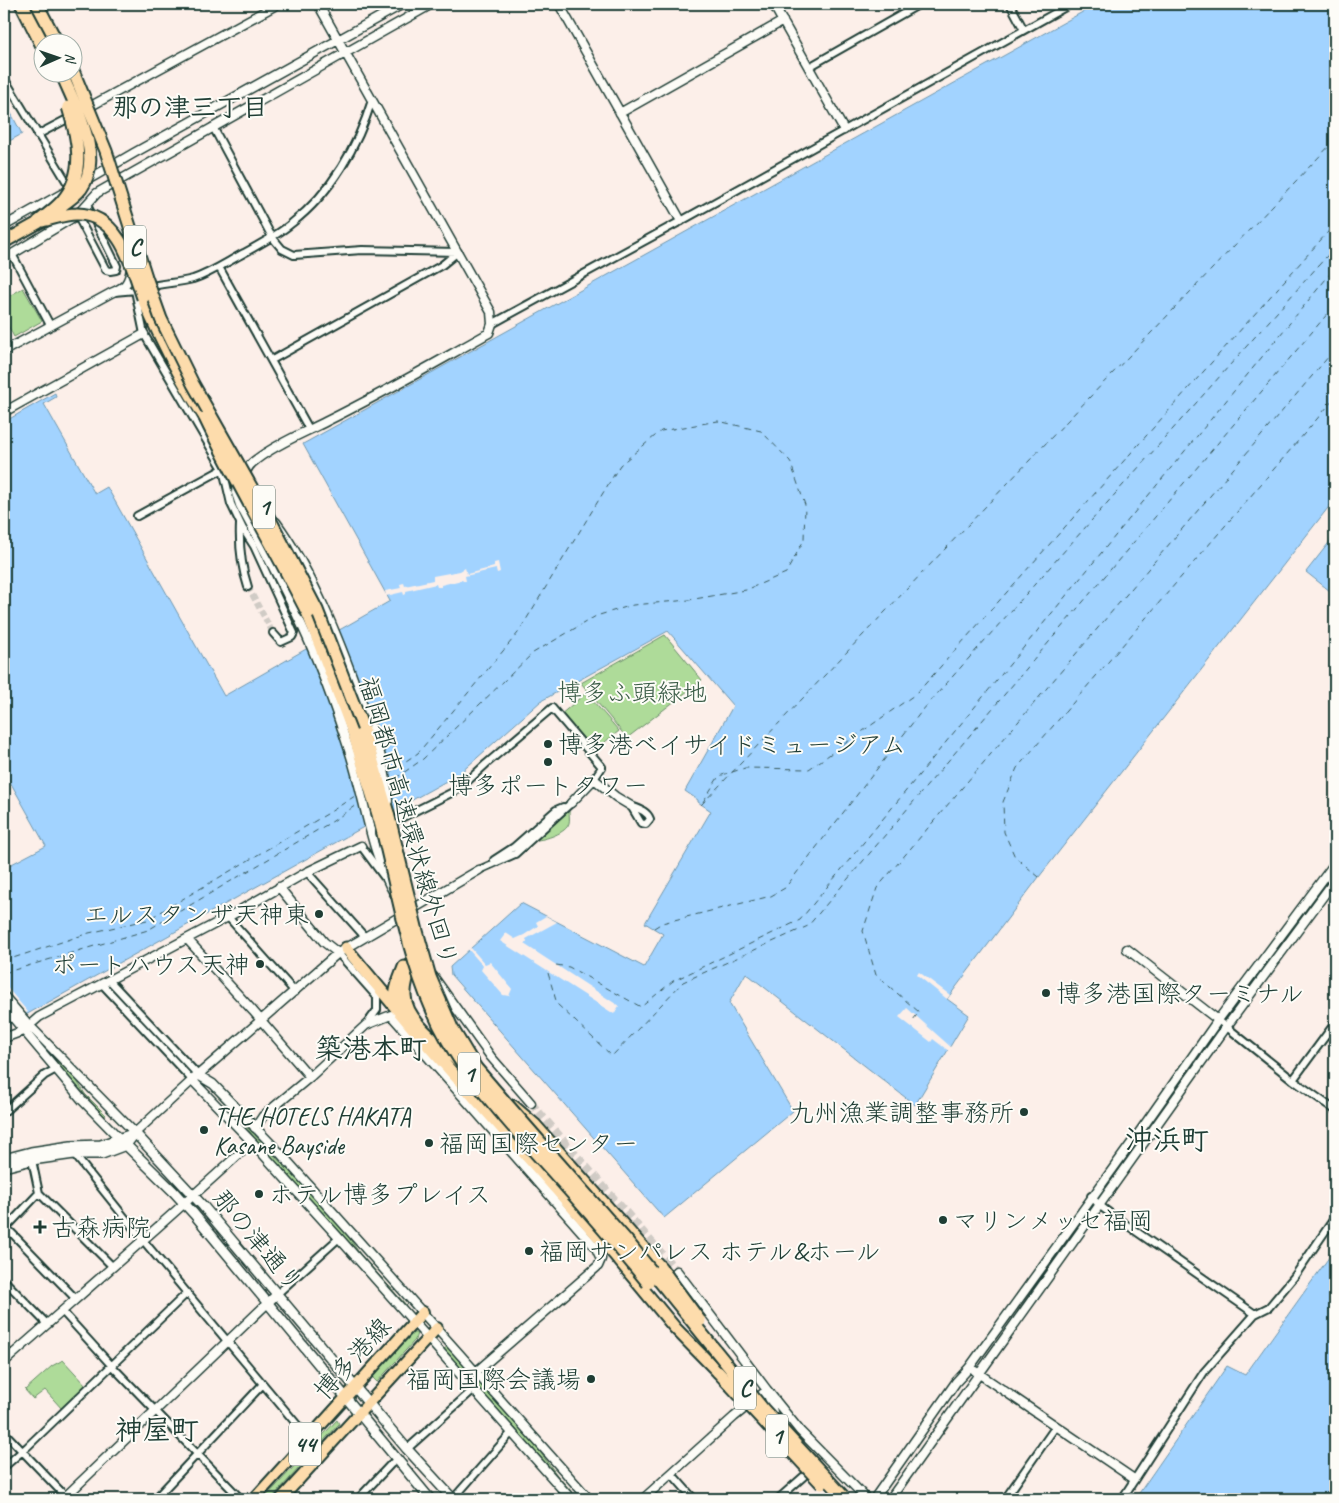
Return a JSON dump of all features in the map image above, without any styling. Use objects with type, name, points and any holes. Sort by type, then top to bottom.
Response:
[{"type":"highway","points":[[21,4],[35,32]]},
{"type":"highway","points":[[32,4],[45,32]]},
{"type":"highway","points":[[38,4],[53,32]]},
{"type":"highway","points":[[42,220],[68,193],[75,177],[77,162],[78,143],[76,131],[58,82]]},
{"type":"highway","points":[[4,242],[42,220],[72,199],[86,178],[90,154],[84,128],[65,82]]},
{"type":"highway","name":"C","points":[[77,82],[103,151],[159,319],[172,349],[219,448],[281,560],[308,614]]},
{"type":"highway","name":"福岡都市高速環状線外回り","points":[[77,82],[108,159],[146,277],[162,319],[193,384],[240,464],[317,610],[362,728],[389,818],[430,977],[452,1028],[476,1068],[628,1241],[763,1409],[844,1499]]},
{"type":"highway","points":[[42,220],[69,215],[83,215],[97,219],[114,233],[128,258],[167,352],[205,418]]},
{"type":"highway","points":[[42,220],[70,216],[87,217],[103,225],[118,240],[126,253],[159,334],[188,389],[201,412],[240,464]]},
{"type":"highway","name":"1","points":[[308,614],[360,750],[379,818],[412,953],[431,1008],[454,1054],[474,1080],[620,1248],[718,1372],[844,1499]]},
{"type":"highway","points":[[408,913],[409,955],[397,984],[396,997],[397,1006],[416,1032]]},
{"type":"highway","points":[[408,913],[416,935],[415,955],[408,975],[404,996],[410,1012],[422,1028],[488,1088],[535,1125],[573,1166],[661,1268],[763,1409]]},
{"type":"highway","points":[[342,951],[608,1247],[675,1328],[718,1372]]},
{"type":"main road","points":[[4,1158],[72,1146],[101,1145],[135,1133]]},
{"type":"main road","points":[[4,1168],[32,1160],[74,1154],[102,1154],[126,1145],[135,1133]]},
{"type":"main road","name":"那の津通り","points":[[135,1133],[194,1196],[407,1449],[453,1499]]},
{"type":"main road","name":"那の津通り","points":[[126,1145],[185,1203],[430,1499]]},
{"type":"main road","name":"博多港線","points":[[254,1499],[422,1312]]},
{"type":"main road","name":"博多港線","points":[[281,1499],[437,1328]]},
{"type":"street","points":[[37,135],[278,4]]},
{"type":"street","points":[[318,4],[492,312],[492,324],[488,333],[256,459],[248,467],[245,476],[294,548],[346,660],[383,760],[388,786],[389,818],[403,878],[408,913],[429,970],[491,1057],[531,1103]]},
{"type":"street","points":[[4,226],[403,4]]},
{"type":"street","points":[[4,259],[77,214],[96,193],[432,4]]},
{"type":"street","points":[[559,4],[681,222]]},
{"type":"street","points":[[774,4],[844,130]]},
{"type":"street","points":[[809,66],[920,4]]},
{"type":"street","points":[[1010,4],[1024,30]]},
{"type":"street","points":[[492,324],[681,222],[1071,4]]},
{"type":"street","points":[[620,113],[783,21]]},
{"type":"street","points":[[4,78],[71,189]]},
{"type":"street","points":[[78,82],[91,106],[100,130],[113,184],[113,192],[129,234],[134,290],[144,334],[223,469],[232,504],[240,523],[254,546],[294,633],[292,638],[281,642],[273,633]]},
{"type":"street","points":[[111,293],[190,280],[219,267],[292,224],[313,205],[330,184],[352,150],[372,100]]},
{"type":"street","points":[[213,127],[272,237],[282,249],[294,255],[362,250],[458,252]]},
{"type":"street","points":[[77,214],[106,270],[116,270],[117,266],[87,205]]},
{"type":"street","points":[[272,360],[442,265],[458,252]]},
{"type":"street","points":[[12,254],[50,325]]},
{"type":"street","points":[[4,351],[50,325],[124,288],[130,279],[132,263]]},
{"type":"street","points":[[219,267],[309,429]]},
{"type":"street","points":[[4,412],[144,334]]},
{"type":"street","points":[[292,438],[278,443],[249,460],[238,473],[236,493],[307,636],[329,690],[353,762],[386,880]]},
{"type":"street","points":[[137,516],[223,469]]},
{"type":"street","points":[[240,523],[239,546],[248,587]]},
{"type":"street","points":[[135,1133],[195,1078],[342,951],[479,870],[515,854],[571,803],[594,779],[602,767],[552,708],[459,789],[410,813],[389,818]]},
{"type":"street","points":[[594,779],[616,797],[631,806]]},
{"type":"street","points":[[4,1038],[23,1030],[39,1017],[228,917],[306,872],[361,846],[408,913]]},
{"type":"street","points":[[874,1499],[956,1382],[969,1368],[1218,1020],[1335,863]]},
{"type":"street","points":[[306,872],[365,937]]},
{"type":"street","points":[[890,1499],[1226,1026],[1335,880]]},
{"type":"street","points":[[255,1128],[263,1116],[310,1077],[366,1025],[377,1010],[377,998],[342,951],[324,942],[279,887]]},
{"type":"street","points":[[228,917],[295,992]]},
{"type":"street","points":[[187,939],[310,1077]]},
{"type":"street","points":[[1128,949],[1293,1080],[1335,1110]]},
{"type":"street","points":[[106,982],[403,1308],[427,1338],[568,1496],[559,1499]]},
{"type":"street","points":[[4,996],[18,1018]]},
{"type":"street","points":[[4,1007],[18,1018]]},
{"type":"street","points":[[366,1025],[391,1015],[596,1248],[602,1259],[598,1266],[476,1372]]},
{"type":"street","name":"那の津通り","points":[[18,1018],[30,1024],[135,1133]]},
{"type":"street","name":"那の津通り","points":[[18,1018],[23,1030],[56,1070],[126,1145]]},
{"type":"street","points":[[1293,1080],[1335,1023]]},
{"type":"street","points":[[4,1112],[45,1075],[56,1070]]},
{"type":"street","points":[[195,1078],[214,1084],[346,1225],[589,1499]]},
{"type":"street","points":[[4,1362],[142,1239],[194,1196],[252,1142]]},
{"type":"street","points":[[74,1154],[142,1239],[309,1439]]},
{"type":"street","points":[[32,1160],[39,1192],[112,1266]]},
{"type":"street","points":[[39,1192],[5,1228],[76,1298]]},
{"type":"street","points":[[1092,1196],[1099,1205],[1255,1314]]},
{"type":"street","points":[[1122,1499],[1204,1372],[1255,1314],[1269,1307],[1275,1300],[1294,1277],[1335,1217]]},
{"type":"street","points":[[4,1432],[66,1498],[227,1341],[339,1238]]},
{"type":"street","points":[[677,1271],[800,1431],[867,1499]]},
{"type":"street","points":[[4,1280],[47,1324]]},
{"type":"street","points":[[4,1467],[187,1293]]},
{"type":"street","points":[[62,1311],[110,1365],[241,1499]]},
{"type":"street","points":[[4,1348],[11,1356]]},
{"type":"street","points":[[969,1368],[1134,1479]]},
{"type":"street","points":[[155,1499],[263,1384]]},
{"type":"street","points":[[407,1449],[474,1390]]},
{"type":"street","points":[[767,1390],[775,1421],[844,1499]]},
{"type":"street","points":[[643,1499],[767,1390]]},
{"type":"street","points":[[1005,1499],[1056,1426]]},
{"type":"street","points":[[453,1499],[512,1432]]},
{"type":"street","points":[[358,1499],[390,1464],[397,1460]]},
{"type":"street","points":[[778,1499],[815,1467]]},
{"type":"street","points":[[672,1474],[694,1499]]},
{"type":"green space","points":[[23,288],[42,321],[14,337],[4,318],[4,299]]},
{"type":"green space","name":"博多ふ頭緑地","points":[[665,635],[702,680],[627,738],[581,683]]},
{"type":"green space","points":[[586,693],[619,731],[592,752],[560,715]]},
{"type":"green space","points":[[569,811],[569,823],[564,830],[544,839],[536,840]]},
{"type":"green space","points":[[34,1037],[77,1081],[85,1094],[106,1115],[104,1116]]},
{"type":"green space","points":[[241,1120],[341,1226],[360,1254],[406,1305],[260,1145]]},
{"type":"green space","points":[[412,1333],[417,1333],[415,1340],[377,1382],[371,1376]]},
{"type":"green space","points":[[447,1347],[537,1448],[578,1499],[444,1349]]},
{"type":"green space","points":[[63,1360],[86,1385],[62,1409],[45,1390],[33,1399],[25,1390],[52,1366]]},
{"type":"green space","points":[[337,1420],[339,1424],[271,1499],[264,1499]]},
{"type":"water","points":[[1097,4],[1335,4],[1335,499],[1039,877],[947,999],[969,1015],[915,1105],[746,973],[729,1003],[793,1111],[664,1218],[451,975],[450,967],[521,903],[644,967],[663,934],[645,923],[711,811],[685,791],[733,706],[668,631],[541,701],[459,774],[4,1027],[4,868],[46,846],[4,771],[4,422],[55,393],[56,397],[44,404],[95,494],[107,487],[224,696],[390,601],[303,444]]},
{"type":"water","points":[[4,100],[22,134],[4,144]]},
{"type":"water","points":[[1335,535],[1335,595],[1306,572]]},
{"type":"water","points":[[1335,1249],[1335,1499],[1135,1499],[1227,1366],[1245,1375]]},
{"type":"pier","points":[[498,562],[500,572],[497,573],[496,569],[465,576],[466,581],[462,580],[441,585],[441,587],[437,587],[436,584],[406,591],[404,595],[403,592],[386,596],[385,591],[401,588],[400,584],[404,583],[405,586],[433,580],[433,576],[460,571],[465,568],[467,574],[494,567],[494,563]]},
{"type":"pier","points":[[546,916],[557,922],[526,939],[527,942],[524,944],[619,1006],[614,1014],[500,941],[506,933],[515,939],[524,935],[538,926],[536,922]]},
{"type":"pier","points":[[471,948],[485,964],[490,962],[512,989],[509,996],[503,995],[481,970],[483,966],[468,949]]},
{"type":"pier","points":[[919,972],[950,995],[947,999],[917,975]]},
{"type":"pier","points":[[4,984],[28,1012],[9,1023],[4,1017]]},
{"type":"pier","points":[[907,1008],[952,1048],[950,1052],[933,1039],[931,1042],[899,1017]]},
{"type":"ferry route","points":[[701,805],[1335,140]]},
{"type":"ferry route","points":[[703,802],[719,776],[745,768],[809,769],[917,693],[1335,224]]},
{"type":"ferry route","points":[[654,928],[662,923],[771,896],[785,888],[921,712],[1335,247]]},
{"type":"ferry route","points":[[556,965],[569,967],[641,1007],[673,981],[800,920],[1335,268]]},
{"type":"ferry route","points":[[548,973],[557,1004],[612,1056],[683,982],[808,926],[1335,305]]},
{"type":"ferry route","points":[[913,1020],[919,1012],[876,975],[863,931],[877,888],[1335,349]]},
{"type":"ferry route","points":[[1039,877],[1015,857],[1004,832],[1003,802],[1017,768],[1335,398]]},
{"type":"ferry route","points":[[388,773],[418,753],[518,633],[620,465],[661,431],[718,421],[761,431],[790,461],[805,505],[804,540],[786,573],[746,590],[689,600],[633,605],[596,616],[533,653],[423,759],[389,783]]},
{"type":"ferry route","points":[[4,961],[89,933],[147,920],[358,794]]},
{"type":"ferry route","points":[[4,973],[148,930],[333,821],[359,803]]},
{"type":"tunnel","points":[[248,587],[273,633]]},
{"type":"tunnel","points":[[531,1103],[677,1271]]},
{"type":"place","name":"博多港ベイサイドミュージアム","points":[[548,744]]},
{"type":"place","name":"博多ポートタワー","points":[[548,762]]},
{"type":"place","name":"エルスタンザ天神東","points":[[319,914]]},
{"type":"place","name":"ポートハウス天神","points":[[260,964]]},
{"type":"place","name":"博多港国際ターミナル","points":[[1046,993]]},
{"type":"place","name":"九州漁業調整事務所","points":[[1024,1112]]},
{"type":"place","name":"THE HOTELS HAKATA Kasane Bayside","points":[[204,1130]]},
{"type":"place","name":"福岡国際センター","points":[[429,1143]]},
{"type":"place","name":"ホテル博多プレイス","points":[[259,1194]]},
{"type":"place","name":"マリンメッセ福岡","points":[[943,1220]]},
{"type":"place","name":"古森病院","points":[[40,1227]]},
{"type":"place","name":"福岡サンパレス ホテル&ホール","points":[[529,1251]]},
{"type":"place","name":"福岡国際会議場","points":[[591,1379]]},
{"type":"district","name":"那の津三丁目","points":[[190,107]]},
{"type":"district","name":"築港本町","points":[[371,1048]]},
{"type":"district","name":"沖浜町","points":[[1167,1139]]},
{"type":"district","name":"神屋町","points":[[157,1429]]}]
